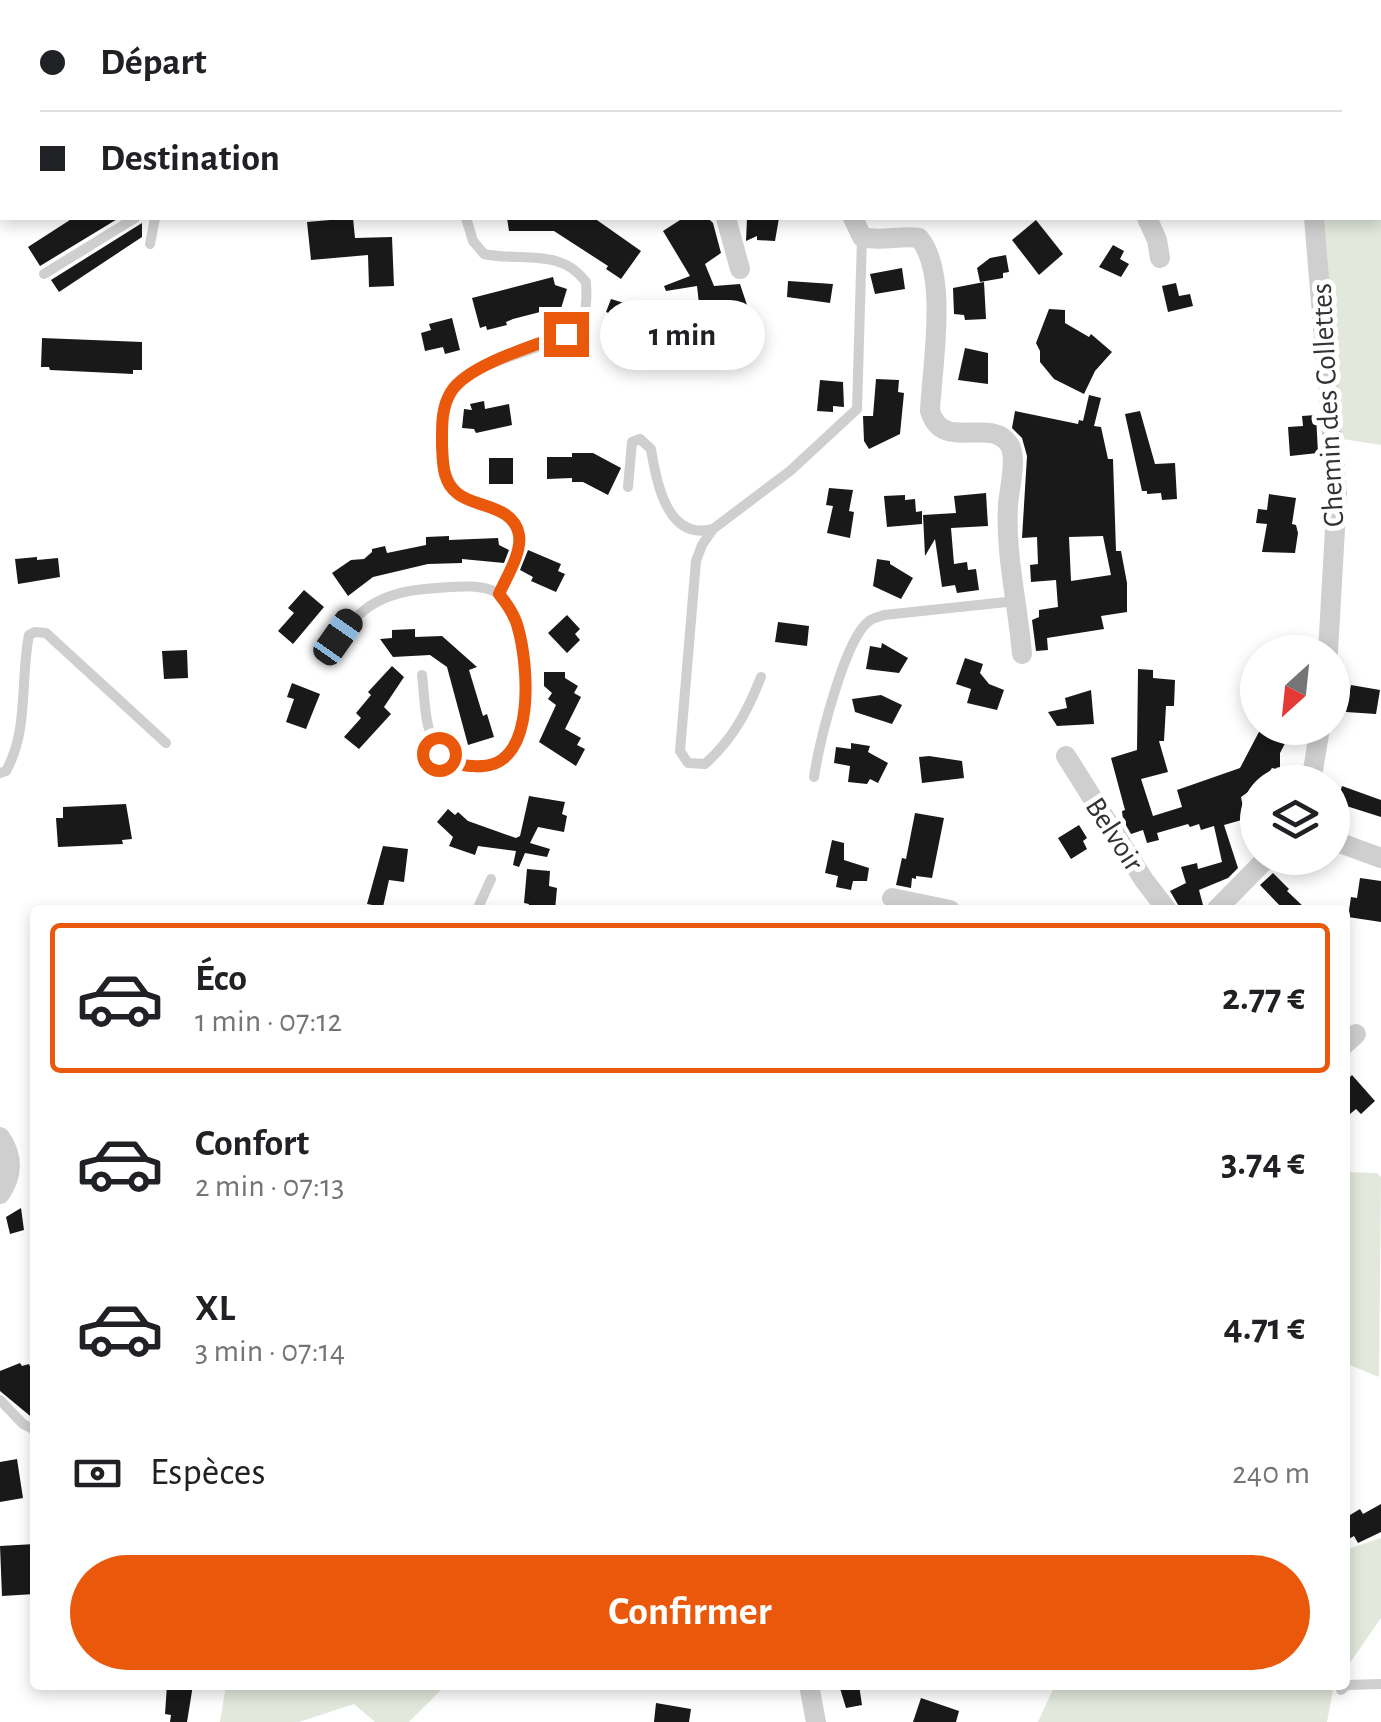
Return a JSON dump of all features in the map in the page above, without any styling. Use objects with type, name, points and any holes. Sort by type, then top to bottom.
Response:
[{"type":"street","points":[[727,220],[740,268]]},
{"type":"street","points":[[1147,220],[1160,258]]},
{"type":"street","name":"Chemin des Collettes","points":[[1314,220],[1337,494],[1329,635]]},
{"type":"street","points":[[858,227],[877,241],[905,236],[919,238],[928,248],[936,291],[930,411],[934,424],[942,431],[996,434],[1012,449],[1008,512],[1022,654]]},
{"type":"street","name":"Belvoir","points":[[1066,756],[1164,905]]},
{"type":"street","points":[[1350,847],[1381,858]]},
{"type":"street","points":[[1221,905],[1250,875]]},
{"type":"street","points":[[892,898],[926,905]]},
{"type":"street","points":[[0,1137],[10,1167],[0,1194]]},
{"type":"street","points":[[811,1690],[816,1722]]},
{"type":"lane","points":[[44,274],[132,220]]},
{"type":"lane","points":[[150,244],[156,220]]},
{"type":"lane","points":[[467,220],[473,241],[484,254],[557,259],[571,266],[586,282],[583,316],[566,334],[466,376],[450,392],[442,418],[443,470],[450,487],[462,497],[496,508],[512,520],[519,534],[518,548],[499,594]]},
{"type":"lane","points":[[628,487],[632,442],[640,439],[651,449],[656,483],[671,513],[686,529],[713,529],[790,470],[857,409],[858,227]]},
{"type":"lane","points":[[713,529],[696,561],[680,751],[688,763],[705,764],[724,747],[743,721],[761,677]]},
{"type":"lane","points":[[325,656],[351,618],[404,590],[457,586],[499,594],[518,625],[526,669],[525,715],[518,738],[506,755],[492,765],[470,766],[452,763],[439,754],[428,732],[422,675]]},
{"type":"lane","points":[[814,776],[820,738],[840,679],[857,637],[868,622],[884,615],[1017,601]]},
{"type":"lane","points":[[0,773],[12,761],[19,734],[26,652],[29,635],[35,632],[46,633],[166,743]]},
{"type":"lane","points":[[479,905],[491,879]]},
{"type":"lane","points":[[0,1400],[30,1428]]},
{"type":"lane","points":[[1350,1685],[1381,1684]]},
{"type":"shaded area","points":[[1318,220],[1381,220],[1381,445],[1342,439]]},
{"type":"shaded area","points":[[1350,1172],[1377,1173],[1381,1177],[1379,1377],[1350,1365]]},
{"type":"shaded area","points":[[1381,1538],[1381,1618],[1350,1663],[1350,1548]]},
{"type":"shaded area","points":[[225,1690],[441,1690],[409,1722],[375,1722],[354,1704],[299,1722],[220,1722]]},
{"type":"shaded area","points":[[1053,1690],[1333,1690],[1327,1722],[1038,1722]]},
{"type":"building","points":[[70,220],[116,220],[40,266],[28,247]]},
{"type":"building","points":[[353,220],[355,238],[392,237],[394,286],[369,287],[368,255],[311,260],[307,222]]},
{"type":"building","points":[[507,220],[597,220],[641,251],[621,279],[554,231],[509,231]]},
{"type":"building","points":[[680,220],[713,223],[721,253],[705,264],[714,286],[740,284],[748,308],[747,327],[702,331],[697,286],[666,291],[664,286],[690,276],[663,231]]},
{"type":"building","points":[[747,220],[779,220],[775,241],[757,240],[757,236],[746,241]]},
{"type":"building","points":[[1036,220],[1063,254],[1039,275],[1012,240]]},
{"type":"building","points":[[142,223],[142,237],[59,292],[51,280]]},
{"type":"building","points":[[1113,245],[1124,251],[1120,259],[1129,264],[1121,277],[1099,267]]},
{"type":"building","points":[[1006,255],[1009,272],[1003,273],[1003,278],[980,282],[977,268],[990,258]]},
{"type":"building","points":[[902,268],[905,289],[875,294],[870,274]]},
{"type":"building","points":[[553,277],[555,285],[567,289],[559,315],[544,311],[513,319],[507,325],[480,328],[472,298]]},
{"type":"building","points":[[788,281],[833,284],[830,303],[787,297]]},
{"type":"building","points":[[984,282],[986,319],[965,320],[964,315],[954,314],[953,288]]},
{"type":"building","points":[[1176,283],[1179,296],[1190,294],[1193,306],[1168,312],[1162,286]]},
{"type":"building","points":[[611,299],[640,308],[637,316],[648,320],[642,337],[617,328],[620,317],[606,312]]},
{"type":"building","points":[[1049,309],[1065,310],[1065,323],[1089,337],[1091,334],[1112,352],[1095,371],[1084,394],[1054,379],[1040,362],[1036,343]]},
{"type":"building","points":[[452,318],[460,350],[445,354],[443,347],[425,351],[421,333],[431,330],[429,324]]},
{"type":"building","points":[[42,338],[142,342],[142,370],[133,370],[133,374],[50,370],[41,367]]},
{"type":"building","points":[[965,348],[988,353],[988,384],[958,380]]},
{"type":"building","points":[[876,379],[899,380],[898,392],[904,393],[900,434],[869,449],[864,441],[863,416],[873,416]]},
{"type":"building","points":[[820,380],[843,382],[844,407],[833,406],[833,412],[817,411]]},
{"type":"building","points":[[1089,395],[1101,398],[1094,426],[1101,427],[1108,459],[1113,459],[1116,551],[1121,551],[1127,583],[1127,612],[1101,616],[1104,629],[1047,638],[1048,650],[1036,651],[1032,620],[1039,617],[1039,610],[1058,607],[1056,580],[1031,582],[1030,565],[1038,564],[1037,537],[1022,538],[1027,456],[1022,438],[1012,428],[1015,411],[1078,424],[1083,421]],"holes":[[[1103,536],[1111,575],[1071,581],[1069,537]]]},
{"type":"building","points":[[484,401],[485,409],[509,404],[512,425],[476,433],[474,429],[462,428],[464,409],[472,410],[470,404]]},
{"type":"building","points":[[1140,411],[1155,464],[1175,463],[1177,499],[1162,500],[1161,493],[1142,491],[1125,414]]},
{"type":"building","points":[[1316,415],[1318,453],[1290,456],[1288,427],[1303,426],[1302,416]]},
{"type":"building","points":[[572,453],[593,453],[621,468],[608,495],[583,482],[572,482],[572,478],[547,479],[547,457],[572,457]]},
{"type":"building","points":[[489,458],[513,458],[513,484],[489,484]]},
{"type":"building","points":[[829,488],[853,490],[850,538],[827,533],[833,506],[826,505]]},
{"type":"building","points":[[986,493],[988,526],[951,528],[954,564],[967,562],[968,570],[976,569],[979,590],[957,593],[955,585],[942,587],[935,539],[925,556],[923,515],[956,513],[954,496]]},
{"type":"building","points":[[1269,494],[1296,498],[1292,524],[1298,533],[1295,553],[1262,552],[1267,524],[1256,523],[1258,509],[1267,510]]},
{"type":"building","points":[[905,495],[905,500],[915,499],[916,512],[922,511],[922,524],[887,527],[884,496]]},
{"type":"building","points":[[449,536],[449,540],[498,538],[499,545],[509,550],[504,563],[462,559],[462,563],[428,564],[373,577],[348,596],[332,573],[351,560],[364,559],[372,549],[385,546],[387,553],[426,545],[426,537]]},
{"type":"building","points":[[528,550],[561,564],[558,571],[565,574],[556,592],[531,581],[533,577],[520,570]]},
{"type":"building","points":[[58,558],[60,577],[18,584],[15,559]]},
{"type":"building","points":[[877,559],[890,561],[913,578],[901,599],[873,586]]},
{"type":"building","points":[[304,590],[324,607],[293,644],[278,631],[294,613],[288,608]]},
{"type":"building","points":[[567,615],[580,629],[575,634],[580,640],[567,653],[548,633]]},
{"type":"building","points":[[778,622],[809,626],[807,646],[775,642]]},
{"type":"building","points":[[415,629],[415,637],[442,636],[477,667],[469,670],[494,737],[468,745],[447,667],[430,655],[393,657],[380,639],[392,638],[392,630]]},
{"type":"building","points":[[882,643],[908,658],[899,673],[866,669],[870,646],[881,648]]},
{"type":"building","points":[[187,650],[188,678],[164,679],[162,651]]},
{"type":"building","points":[[965,658],[983,664],[980,673],[989,684],[1004,690],[997,710],[967,703],[971,689],[956,684]]},
{"type":"building","points":[[392,666],[404,677],[384,707],[391,714],[359,749],[344,737],[361,718],[356,713],[371,695],[368,692]]},
{"type":"building","points":[[1138,669],[1153,670],[1153,678],[1175,680],[1174,706],[1166,706],[1164,741],[1159,741],[1168,772],[1141,779],[1153,816],[1182,807],[1177,790],[1240,768],[1240,820],[1224,825],[1238,868],[1228,878],[1199,890],[1203,905],[1178,905],[1170,891],[1186,883],[1181,867],[1197,863],[1198,869],[1222,862],[1214,826],[1201,830],[1199,824],[1188,824],[1157,833],[1159,840],[1147,843],[1143,830],[1131,834],[1123,820],[1125,810],[1111,758],[1137,750]]},
{"type":"building","points":[[544,672],[565,672],[565,678],[578,686],[574,693],[581,697],[565,729],[581,738],[577,745],[585,749],[576,766],[539,742],[556,705],[548,699],[552,693],[544,686]]},
{"type":"building","points":[[292,683],[320,694],[306,729],[286,722],[294,699],[287,697]]},
{"type":"building","points":[[1351,685],[1380,690],[1376,714],[1350,712]]},
{"type":"building","points":[[1091,690],[1094,724],[1057,726],[1048,712],[1067,708],[1065,698]]},
{"type":"building","points":[[881,695],[902,705],[892,724],[855,712],[852,699]]},
{"type":"building","points":[[851,743],[870,746],[868,752],[888,763],[878,783],[870,779],[867,784],[848,782],[850,766],[834,763],[836,747],[851,749]]},
{"type":"building","points":[[1252,745],[1284,745],[1280,765],[1242,765]]},
{"type":"building","points":[[919,757],[962,761],[964,778],[922,783]]},
{"type":"building","points":[[1350,789],[1381,800],[1381,817],[1350,807]]},
{"type":"building","points":[[529,796],[565,802],[562,814],[567,816],[564,832],[538,827],[530,843],[550,849],[547,857],[525,853],[519,867],[513,865],[516,851],[478,846],[475,855],[449,846],[453,837],[437,822],[448,809],[468,821],[516,838],[520,836]]},
{"type":"building","points":[[126,804],[132,839],[122,840],[123,844],[58,847],[56,818],[63,818],[63,807]]},
{"type":"building","points":[[915,813],[944,818],[932,878],[916,876],[911,888],[896,885],[902,858],[906,859]]},
{"type":"building","points":[[1079,825],[1087,838],[1083,841],[1087,849],[1071,859],[1058,838]]},
{"type":"building","points":[[832,840],[844,843],[844,860],[869,868],[867,881],[853,881],[851,890],[836,887],[838,876],[825,873]]},
{"type":"building","points":[[383,846],[408,849],[404,882],[389,880],[383,905],[367,904]]},
{"type":"building","points":[[527,869],[550,871],[549,886],[557,888],[555,905],[524,903]]},
{"type":"building","points":[[1271,875],[1302,905],[1279,905],[1260,885]]},
{"type":"building","points":[[1360,878],[1381,881],[1381,922],[1350,917],[1351,897],[1357,898]]},
{"type":"building","points":[[1350,1077],[1375,1101],[1361,1114],[1356,1109],[1350,1114]]},
{"type":"building","points":[[21,1208],[24,1230],[10,1234],[6,1217]]},
{"type":"building","points":[[20,1363],[29,1364],[30,1416],[0,1391],[0,1371]]},
{"type":"building","points":[[17,1459],[23,1498],[0,1502],[0,1462]]},
{"type":"building","points":[[1381,1504],[1381,1532],[1358,1543],[1354,1536],[1350,1538],[1350,1515],[1360,1509],[1363,1514]]},
{"type":"building","points":[[30,1544],[30,1594],[2,1596],[0,1546]]},
{"type":"building","points":[[167,1690],[192,1690],[187,1722],[170,1722],[171,1715],[165,1714]]},
{"type":"building","points":[[841,1690],[860,1690],[862,1705],[846,1708]]},
{"type":"building","points":[[921,1698],[959,1711],[956,1722],[913,1722]]},
{"type":"building","points":[[656,1703],[691,1709],[689,1722],[654,1722]]},
{"type":"route","points":[[439,754],[452,763],[470,766],[492,765],[506,755],[518,738],[525,715],[526,669],[518,625],[499,594],[518,548],[519,534],[512,520],[496,508],[462,497],[450,487],[443,470],[442,418],[450,392],[466,376],[566,334]]}]
